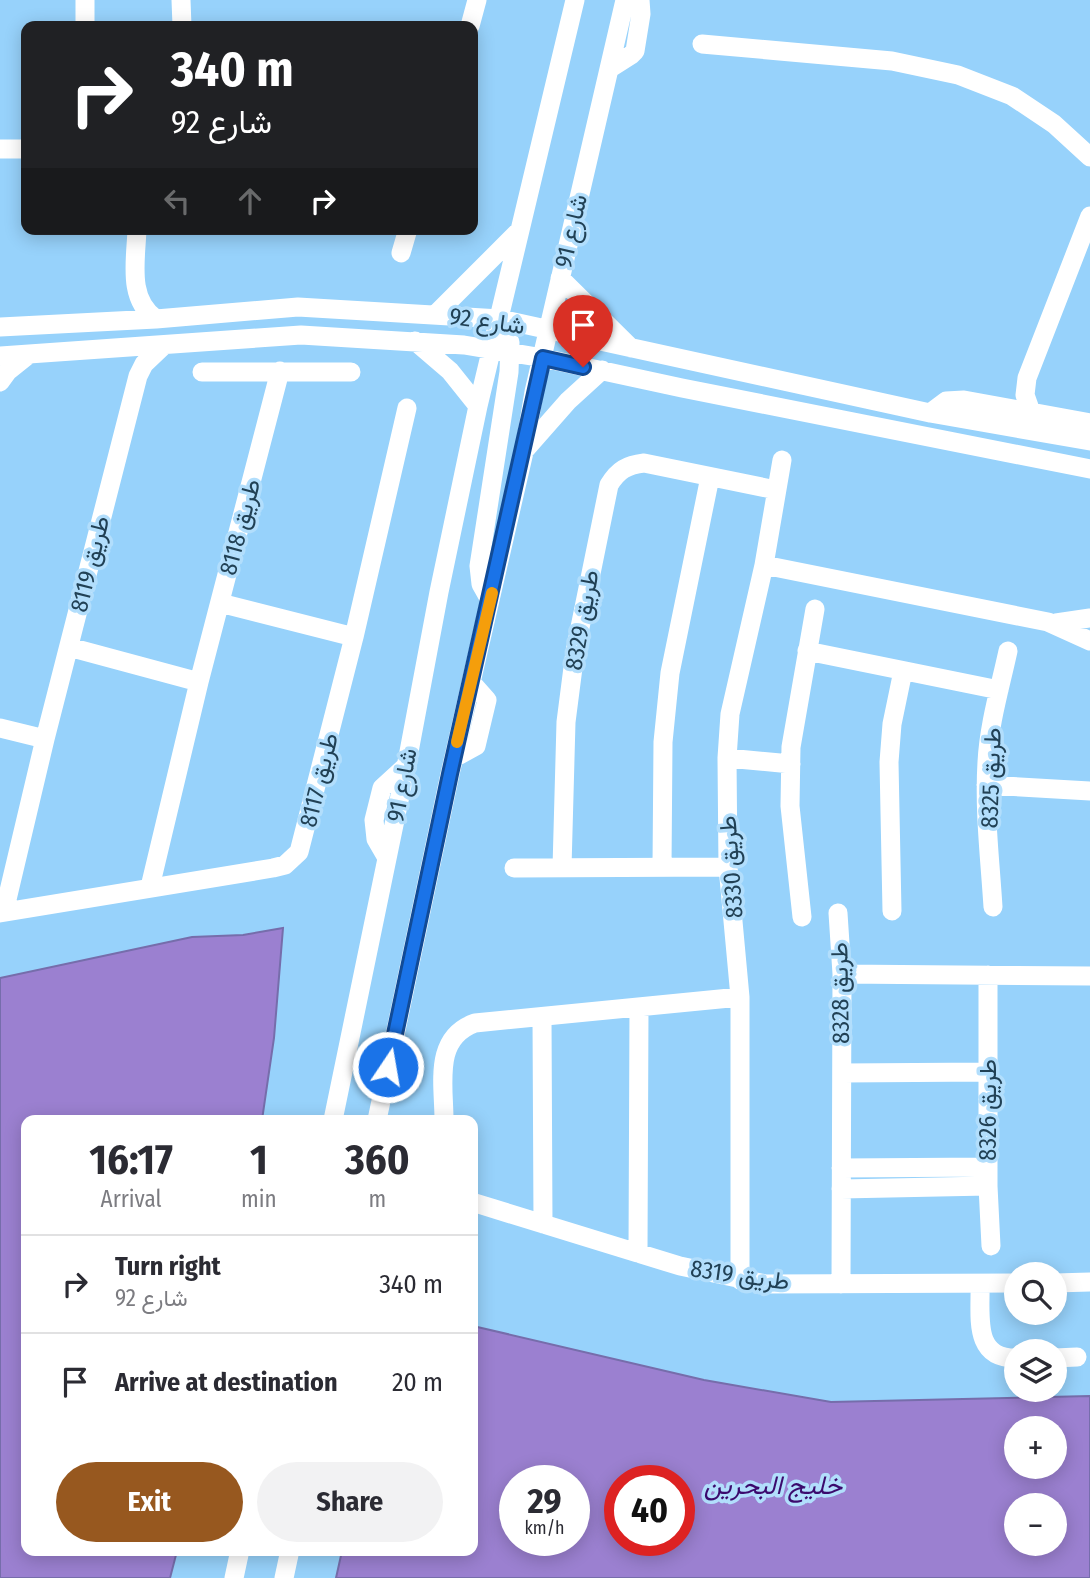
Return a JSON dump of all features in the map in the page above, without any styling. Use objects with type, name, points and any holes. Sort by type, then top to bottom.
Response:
[{"type":"street","points":[[85,0],[85,21]]},
{"type":"street","points":[[181,0],[182,21]]},
{"type":"street","points":[[471,21],[477,0]]},
{"type":"street","name":"شارع 91","points":[[500,319],[575,0]]},
{"type":"street","name":"شارع 91","points":[[378,1115],[454,758],[524,452],[548,330],[625,0]]},
{"type":"street","points":[[609,69],[635,51],[641,14],[640,0]]},
{"type":"street","points":[[702,44],[892,61],[958,75],[1012,96],[1054,124],[1090,158]]},
{"type":"street","points":[[0,149],[21,149]]},
{"type":"street","points":[[1004,407],[1018,393],[1027,377],[1081,264],[1090,216]]},
{"type":"street","points":[[436,314],[520,230]]},
{"type":"street","points":[[136,235],[136,286],[142,305],[156,318]]},
{"type":"street","points":[[401,253],[406,235]]},
{"type":"street","points":[[560,278],[632,349]]},
{"type":"street","points":[[119,321],[136,286]]},
{"type":"street","name":"شارع 92","points":[[0,327],[298,307],[500,319],[930,413],[1090,441]]},
{"type":"street","points":[[490,600],[481,583],[478,566],[501,351],[510,341],[500,319]]},
{"type":"street","points":[[0,355],[16,341],[80,333],[90,323]]},
{"type":"street","name":"شارع 92","points":[[0,355],[301,335],[414,341],[543,358],[1090,469]]},
{"type":"street","points":[[414,341],[450,372],[478,406]]},
{"type":"street","name":"طريق 8119","points":[[2,913],[135,389],[144,364],[164,345]]},
{"type":"street","points":[[111,349],[127,367],[135,389]]},
{"type":"street","name":"شارع 91","points":[[335,1115],[478,406],[501,351]]},
{"type":"street","points":[[0,382],[28,355]]},
{"type":"street","points":[[524,452],[568,401],[602,370]]},
{"type":"street","points":[[202,372],[351,372]]},
{"type":"street","name":"طريق 8118","points":[[150,887],[280,372]]},
{"type":"street","points":[[1027,377],[1025,396],[1031,412]]},
{"type":"street","points":[[930,413],[946,401],[955,399],[1090,423]]},
{"type":"street","name":"طريق 8117","points":[[2,913],[273,868],[285,865],[299,852],[354,637],[407,408]]},
{"type":"street","name":"طريق 8330","points":[[740,1280],[740,997],[728,867],[727,758],[730,714],[764,565],[782,460]]},
{"type":"street","name":"طريق 8329","points":[[562,868],[566,722],[575,652],[609,485],[622,469],[631,464],[644,463],[776,489]]},
{"type":"street","points":[[662,867],[663,742],[670,673],[710,477]]},
{"type":"street","points":[[764,565],[1048,622],[1073,622],[1090,618]]},
{"type":"street","points":[[220,603],[354,637]]},
{"type":"street","points":[[802,917],[790,806],[791,764],[796,706],[815,609]]},
{"type":"street","points":[[1048,622],[1090,641]]},
{"type":"street","points":[[68,647],[200,682]]},
{"type":"street","points":[[807,651],[999,690]]},
{"type":"street","name":"طريق 8325","points":[[993,907],[986,785],[990,736],[1008,651]]},
{"type":"street","points":[[891,911],[888,762],[892,724],[903,671]]},
{"type":"street","points":[[0,728],[45,739]]},
{"type":"street","points":[[727,758],[791,764]]},
{"type":"street","points":[[986,785],[1090,790],[1090,804]]},
{"type":"street","points":[[514,868],[728,867]]},
{"type":"street","name":"طريق 8328","points":[[838,913],[842,974],[841,1284]]},
{"type":"street","points":[[842,974],[1090,976]]},
{"type":"street","name":"طريق 8326","points":[[988,975],[988,1177],[991,1246]]},
{"type":"street","points":[[444,1115],[444,1054],[456,1033],[475,1023],[740,997]]},
{"type":"street","points":[[638,1254],[639,1007]]},
{"type":"street","points":[[542,1017],[543,1224]]},
{"type":"street","name":"طريق 8328","points":[[842,1073],[988,1072]]},
{"type":"street","points":[[841,1168],[988,1177]]},
{"type":"street","points":[[841,1189],[988,1177]]},
{"type":"street","name":"طريق 8319","points":[[478,1204],[680,1266],[766,1284],[1004,1283]]},
{"type":"street","points":[[1067,1283],[1090,1282]]},
{"type":"street","points":[[980,1284],[982,1334],[992,1352],[1004,1358]]},
{"type":"street","points":[[1067,1357],[1077,1357]]},
{"type":"street","points":[[234,1578],[239,1556]]},
{"type":"street","points":[[284,1578],[289,1556]]},
{"type":"water","points":[[283,928],[274,1038],[263,1115],[21,1115],[21,1556],[176,1556],[170,1578],[0,1578],[0,978],[192,937],[243,935]]},
{"type":"water","name":"خليج البحرين","points":[[478,1327],[704,1380],[831,1402],[1004,1398],[1004,1402],[1067,1402],[1067,1397],[1090,1396],[1090,1578],[336,1578],[341,1556],[478,1556]]},
{"type":"slow traffic","points":[[457,742],[492,593]]},
{"type":"route","points":[[388,1067],[543,358],[583,367]]}]
